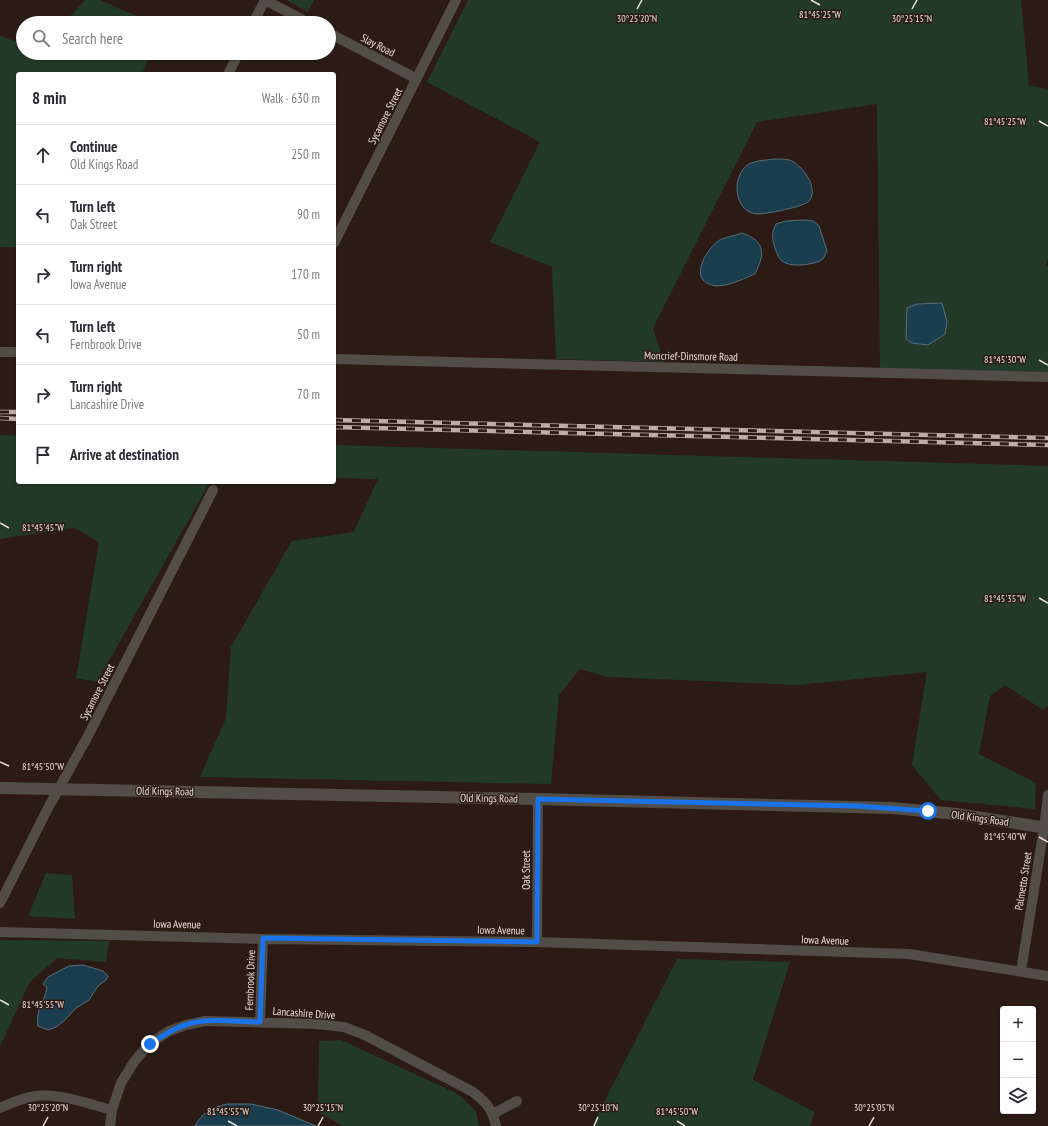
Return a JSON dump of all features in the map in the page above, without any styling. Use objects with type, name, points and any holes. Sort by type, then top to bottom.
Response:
[{"type":"street","points":[[257,16],[265,0],[296,16]]},
{"type":"street","name":"Sycamore Street","points":[[336,239],[456,0]]},
{"type":"street","name":"Slay Road","points":[[336,37],[417,79]]},
{"type":"street","points":[[229,72],[235,60]]},
{"type":"street","points":[[0,352],[16,352]]},
{"type":"street","name":"Moncrief-Dinsmore Road","points":[[336,359],[1048,377]]},
{"type":"street","name":"Sycamore Street","points":[[0,903],[58,789],[89,734],[212,490]]},
{"type":"street","name":"Old Kings Road","points":[[0,788],[892,808],[956,814],[1046,828]]},
{"type":"street","name":"Palmetto Street","points":[[1021,971],[1046,828],[1048,795]]},
{"type":"street","name":"Oak Street","points":[[537,942],[538,799]]},
{"type":"street","name":"Iowa Avenue","points":[[0,932],[537,942],[909,954],[1048,976]]},
{"type":"street","name":"Fernbrook Drive","points":[[260,1022],[263,938]]},
{"type":"street","name":"Lancashire Drive","points":[[110,1126],[112,1110],[121,1083],[134,1062],[150,1044],[169,1031],[186,1024],[205,1021],[317,1024],[344,1028],[364,1035],[473,1092],[484,1101],[493,1114],[496,1126]]},
{"type":"street","points":[[0,1108],[16,1101],[36,1096],[49,1096],[64,1098],[112,1110]]},
{"type":"street","points":[[493,1114],[517,1101]]},
{"type":"green space","points":[[85,0],[100,0],[136,16],[70,16]]},
{"type":"green space","points":[[286,0],[314,0],[308,12]]},
{"type":"green space","points":[[468,0],[1021,0],[1029,85],[1048,89],[1048,259],[1046,266],[1048,266],[1048,372],[880,369],[877,104],[757,122],[653,328],[664,362],[556,359],[552,267],[490,242],[540,142],[427,82]]},
{"type":"green space","points":[[0,36],[16,42],[16,60],[148,60],[143,72],[16,72],[16,247],[0,247]]},
{"type":"green space","points":[[0,435],[16,436],[16,484],[209,484],[97,682],[76,678],[99,542],[74,528],[0,539]]},
{"type":"green space","points":[[336,445],[1048,466],[1048,705],[1043,710],[1005,685],[990,696],[979,754],[1036,783],[1035,809],[941,800],[912,765],[927,672],[798,685],[608,677],[580,669],[559,695],[551,784],[200,777],[226,718],[231,647],[292,541],[354,532],[378,479],[336,478]]},
{"type":"green space","points":[[46,873],[72,875],[75,919],[28,916]]},
{"type":"green space","points":[[0,940],[109,941],[106,962],[57,958],[29,983],[0,1047]]},
{"type":"green space","points":[[677,959],[790,962],[753,1080],[815,1112],[810,1126],[592,1126]]},
{"type":"green space","points":[[341,1040],[456,1093],[476,1111],[479,1126],[343,1126],[318,1112],[319,1041]]},
{"type":"water","points":[[784,159],[794,162],[804,171],[811,184],[812,196],[806,203],[793,208],[762,214],[749,212],[743,207],[739,200],[737,184],[739,176],[743,169],[749,164]]},
{"type":"water","points":[[786,221],[813,221],[819,226],[827,251],[820,261],[806,265],[784,263],[778,257],[773,242],[773,232],[776,224]]},
{"type":"water","points":[[742,233],[756,240],[761,249],[761,260],[755,274],[736,282],[721,286],[715,286],[707,283],[702,279],[701,268],[710,249],[720,240]]},
{"type":"water","points":[[942,303],[947,322],[945,334],[928,345],[912,343],[906,339],[907,308],[917,304]]},
{"type":"water","points":[[83,965],[103,971],[108,976],[106,980],[98,986],[89,1000],[76,1008],[56,1027],[48,1030],[38,1026],[38,1015],[47,987],[43,984],[48,977],[69,966]]},
{"type":"water","points":[[227,1104],[251,1104],[278,1110],[316,1126],[195,1126],[208,1111]]},
{"type":"railway","points":[[0,412],[16,412]]},
{"type":"railway","points":[[0,418],[16,419]]},
{"type":"railway","points":[[336,420],[1048,438]]},
{"type":"railway","points":[[336,427],[1048,445]]},
{"type":"route","points":[[150,1044],[169,1031],[186,1024],[205,1021],[260,1022],[263,938],[537,942],[538,799],[857,806],[928,811]]}]
